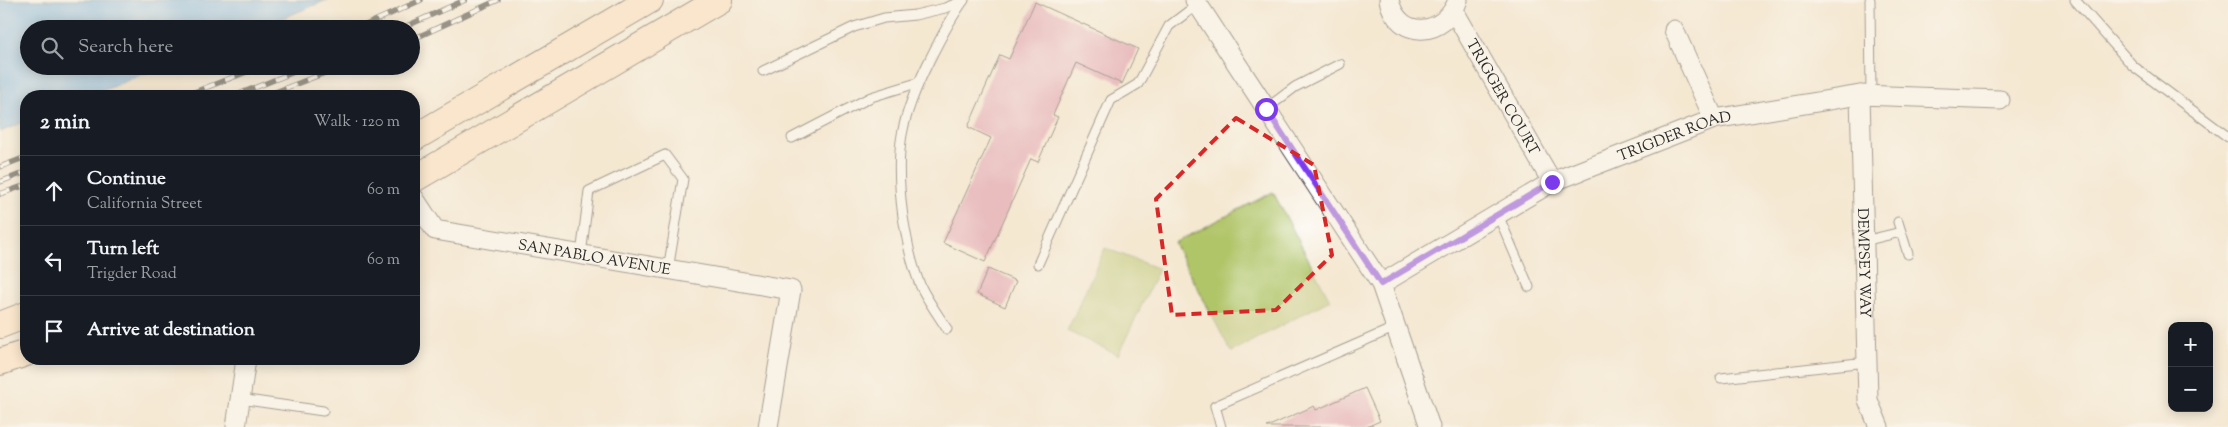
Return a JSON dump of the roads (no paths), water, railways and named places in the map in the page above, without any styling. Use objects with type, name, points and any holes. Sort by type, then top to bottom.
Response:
[{"type":"main road","points":[[420,134],[650,0]]},
{"type":"main road","points":[[420,175],[720,0]]},
{"type":"main road","points":[[0,325],[20,317]]},
{"type":"main road","points":[[0,362],[20,355]]},
{"type":"street","name":"TRIGGER COURT","points":[[1389,0],[1396,17],[1405,25],[1415,29],[1437,27],[1447,20],[1456,6],[1552,182]]},
{"type":"street","points":[[1196,2],[1381,284],[1430,427]]},
{"type":"street","points":[[1674,30],[1714,119]]},
{"type":"street","name":"TRIGDER ROAD","points":[[1381,284],[1552,182],[1714,119],[1865,95],[2000,100]]},
{"type":"street","name":"DEMPSEY WAY","points":[[1865,95],[1864,241],[1868,400],[1879,427]]},
{"type":"street","name":"SAN PABLO AVENUE","points":[[420,207],[435,230],[791,290],[768,427]]},
{"type":"street","points":[[236,427],[245,365]]},
{"type":"lane","points":[[763,71],[854,27],[884,18],[945,8],[964,0]]},
{"type":"lane","points":[[946,329],[921,287],[911,258],[898,164],[903,123],[917,83],[946,27],[964,0]]},
{"type":"lane","points":[[1865,95],[1870,0]]},
{"type":"lane","points":[[2075,0],[2133,66],[2228,136]]},
{"type":"lane","points":[[1038,264],[1111,100],[1138,84],[1169,26],[1196,2]]},
{"type":"lane","points":[[1266,109],[1295,87],[1340,64]]},
{"type":"lane","points":[[792,138],[871,97],[917,83]]},
{"type":"lane","points":[[580,255],[590,191],[665,155],[682,179],[668,270]]},
{"type":"lane","points":[[1498,215],[1529,287]]},
{"type":"lane","points":[[1898,222],[1908,254]]},
{"type":"lane","points":[[1864,241],[1900,232]]},
{"type":"lane","points":[[1221,427],[1215,406],[1396,327]]},
{"type":"lane","points":[[1721,378],[1867,362]]},
{"type":"lane","points":[[240,399],[323,411]]},
{"type":"water","points":[[0,0],[327,0],[278,20],[20,20],[20,75],[141,75],[104,90],[20,90],[20,124],[0,132]]},
{"type":"railway","points":[[377,20],[421,0]]},
{"type":"railway","points":[[420,20],[465,0]]},
{"type":"railway","points":[[420,36],[498,0]]},
{"type":"railway","points":[[200,90],[239,75]]},
{"type":"railway","points":[[249,90],[286,75]]},
{"type":"railway","points":[[281,90],[320,75]]},
{"type":"railway","points":[[0,167],[20,159]]},
{"type":"railway","points":[[0,182],[20,174]]},
{"type":"railway","points":[[0,194],[20,187]]}]
